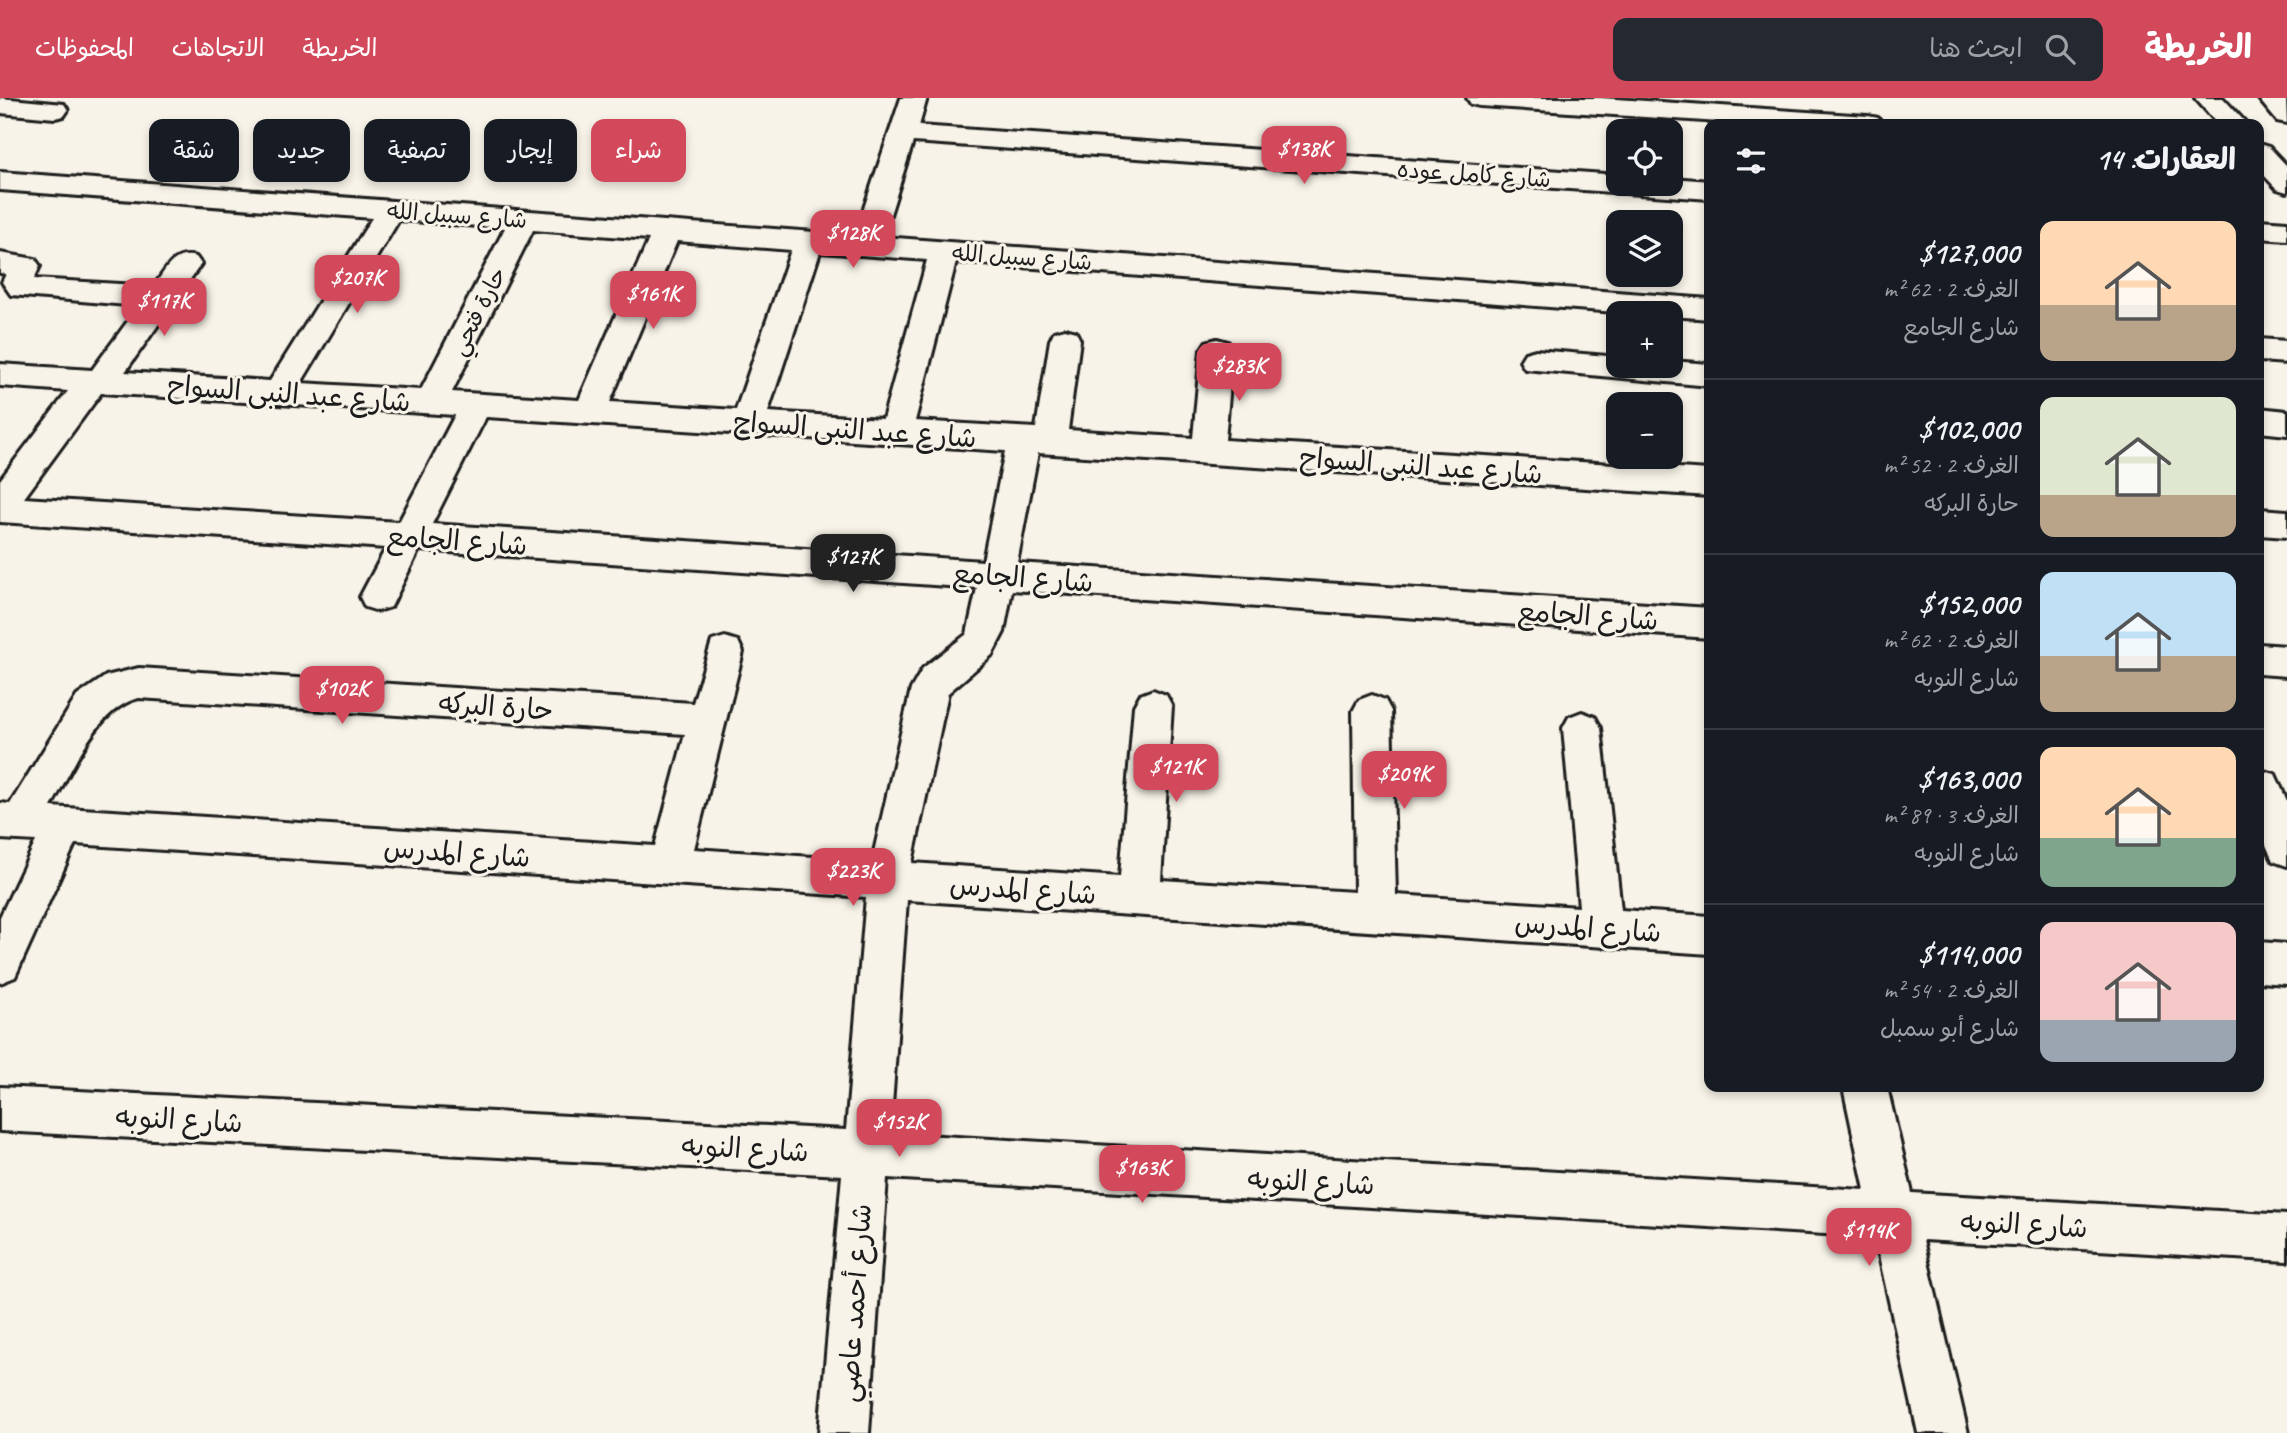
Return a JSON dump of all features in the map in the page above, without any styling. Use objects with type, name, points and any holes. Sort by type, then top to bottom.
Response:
[{"type":"street","points":[[866,246],[903,133],[909,98]]},
{"type":"street","points":[[1480,98],[1793,119]]},
{"type":"street","points":[[2208,98],[2228,119]]},
{"type":"street","points":[[2270,98],[2287,115]]},
{"type":"street","points":[[0,106],[55,110]]},
{"type":"street","name":"شارع كامل عوده","points":[[903,133],[1704,190]]},
{"type":"street","points":[[2264,158],[2287,183]]},
{"type":"street","name":"شارع سبيل الله","points":[[0,181],[1704,309]]},
{"type":"street","points":[[279,393],[391,210]]},
{"type":"street","name":"حارة فتحي","points":[[431,402],[524,220]]},
{"type":"street","points":[[2264,229],[2287,231]]},
{"type":"street","points":[[590,412],[667,231]]},
{"type":"street","points":[[748,422],[809,241]]},
{"type":"street","points":[[896,432],[944,251]]},
{"type":"street","points":[[0,507],[186,264]]},
{"type":"street","points":[[6,285],[31,290],[162,297]]},
{"type":"street","name":"شارع أحمد عاصي","points":[[844,1433],[888,880],[930,689],[937,676],[969,660],[986,632],[996,575],[1065,340]]},
{"type":"street","points":[[1208,451],[1217,350]]},
{"type":"street","points":[[2264,350],[2287,352]]},
{"type":"street","points":[[1536,360],[1704,374]]},
{"type":"street","name":"شارع عبد النبى السواح","points":[[0,375],[1704,483]]},
{"type":"street","points":[[378,597],[476,405]]},
{"type":"street","points":[[2264,421],[2287,423]]},
{"type":"street","name":"شارع الجامع","points":[[0,507],[1704,623]]},
{"type":"street","points":[[2264,522],[2287,524]]},
{"type":"street","points":[[670,866],[725,652]]},
{"type":"street","points":[[2264,659],[2287,661]]},
{"type":"street","name":"حارة البركه","points":[[10,822],[90,707],[119,687],[139,683],[708,720]]},
{"type":"street","points":[[1139,897],[1153,706]]},
{"type":"street","points":[[1372,710],[1376,913]]},
{"type":"street","points":[[1582,728],[1602,928]]},
{"type":"street","points":[[2264,793],[2287,848]]},
{"type":"street","name":"شارع المدرس","points":[[10,822],[1704,935]]},
{"type":"street","points":[[0,963],[63,826]]},
{"type":"street","points":[[2264,962],[2287,964]]},
{"type":"street","points":[[1867,1092],[1892,1217],[1943,1433]]},
{"type":"street","name":"شارع النوبه","points":[[0,1109],[866,1154],[1892,1217],[2287,1238]]}]
